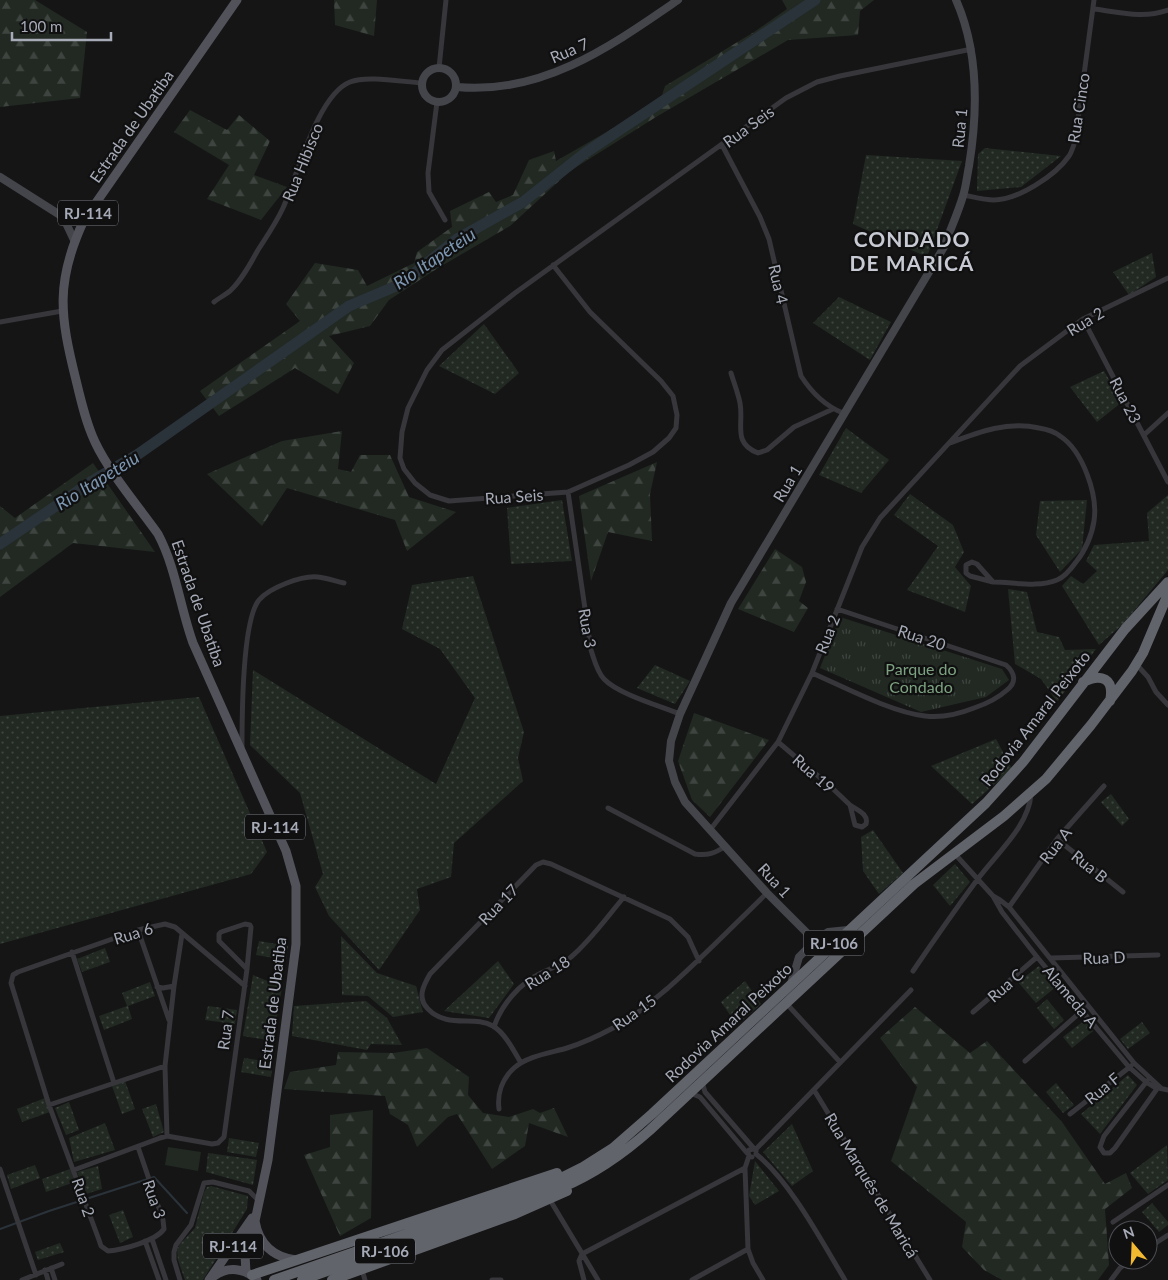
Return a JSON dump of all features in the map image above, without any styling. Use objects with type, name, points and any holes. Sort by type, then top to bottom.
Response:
[{"type":"highway","name":"Rodovia Amaral Peixoto","points":[[301,1277],[540,1186],[577,1170],[602,1155],[640,1125],[1008,780],[1125,629],[1168,582]]},
{"type":"highway","name":"Rodovia Amaral Peixoto","points":[[274,1280],[301,1277],[527,1201],[591,1175],[635,1144],[914,884],[991,826],[1031,792],[1064,759],[1110,702],[1136,664],[1168,594]]},
{"type":"highway","points":[[1083,682],[1098,677],[1106,680],[1111,687],[1110,702]]},
{"type":"highway","points":[[252,1276],[554,1174],[602,1155]]},
{"type":"highway","points":[[332,1280],[470,1231],[550,1200],[576,1186],[591,1175]]},
{"type":"main road","name":"Estrada de Ubatiba","points":[[237,0],[84,220],[74,240],[65,270],[62,311],[70,357],[95,443],[165,546],[172,566],[183,614],[193,643],[288,857],[296,886],[296,944],[268,1160],[256,1216],[244,1256],[252,1276]]},
{"type":"main road","name":"Estrada de Ubatiba","points":[[209,1280],[256,1216]]},
{"type":"main road","points":[[256,1216],[259,1235],[270,1250],[282,1257],[299,1260]]},
{"type":"main road","name":"RJ-114","points":[[209,1280],[218,1273],[229,1269],[252,1276]]},
{"type":"street","points":[[439,68],[446,0]]},
{"type":"street","name":"Rua 7","points":[[457,87],[494,88],[521,83],[579,63],[611,46],[678,0]]},
{"type":"street","name":"Rua 1","points":[[816,941],[767,893],[684,802],[675,782],[670,761],[671,741],[680,714],[731,603],[944,246],[964,195],[972,145],[976,97],[972,49],[965,20],[956,0]]},
{"type":"street","name":"Rua Cinco","points":[[964,195],[994,200],[1023,193],[1044,180],[1069,156],[1075,142],[1094,0]]},
{"type":"street","points":[[1094,8],[1142,16],[1168,10]]},
{"type":"street","name":"Rua Seis","points":[[553,265],[590,312],[661,381],[673,396],[677,415],[676,428],[669,438],[653,452],[629,465],[568,492],[449,501],[430,495],[415,483],[404,469],[400,458],[402,432],[408,408],[427,370],[442,350],[514,293],[553,265],[722,145],[786,98],[817,82],[972,49]]},
{"type":"street","points":[[439,68],[446,69],[452,74],[456,80],[457,87],[450,99],[437,102],[427,98],[424,94],[422,83],[428,72],[439,68]]},
{"type":"street","name":"Rua Hibisco","points":[[214,302],[229,292],[239,281],[274,227],[294,181],[306,145],[322,113],[340,88],[350,82],[364,80],[422,83]]},
{"type":"street","points":[[437,102],[428,173],[429,192],[445,220]]},
{"type":"street","name":"Rua 4","points":[[722,145],[760,217],[769,239],[801,376],[811,392],[833,409],[843,414]]},
{"type":"street","points":[[0,178],[60,215],[74,240]]},
{"type":"street","name":"Rua 2","points":[[710,830],[778,742],[812,672],[862,547],[880,518],[1020,366],[1084,319],[1168,278]]},
{"type":"street","points":[[0,322],[62,311]]},
{"type":"street","name":"Rua 23","points":[[1084,319],[1168,482]]},
{"type":"street","points":[[731,373],[742,414],[740,431],[742,440],[750,450],[758,454],[767,450],[794,426],[833,409]]},
{"type":"street","points":[[1144,435],[1168,413]]},
{"type":"street","name":"Rua 2","points":[[950,443],[984,430],[1008,425],[1040,428],[1060,436],[1072,448],[1085,468],[1092,488],[1095,505],[1094,522],[1083,553],[1071,570],[1058,580],[1042,584],[993,582],[970,576],[966,573],[966,566],[972,562],[977,564],[993,582]]},
{"type":"street","name":"Rua 3","points":[[568,492],[591,650],[596,665],[603,678],[615,688],[680,714]]},
{"type":"street","points":[[242,755],[245,658],[250,620],[254,607],[268,593],[295,580],[317,577],[344,582]]},
{"type":"street","name":"Rua 20","points":[[812,672],[906,712],[927,716],[949,715],[990,703],[1008,690],[1013,682],[1014,676],[1012,671],[1006,665],[837,609]]},
{"type":"street","points":[[1136,664],[1168,705]]},
{"type":"street","name":"Rua 19","points":[[778,742],[850,805]]},
{"type":"street","name":"Rua A","points":[[1009,907],[1057,839],[1104,786]]},
{"type":"street","points":[[913,970],[977,880],[1020,826],[1030,803],[1031,792]]},
{"type":"street","points":[[608,808],[695,854],[706,855],[726,846]]},
{"type":"street","name":"Rua B","points":[[1057,839],[1123,892]]},
{"type":"street","name":"Alameda A","points":[[953,853],[993,896],[1009,907],[1088,1005],[1132,1065]]},
{"type":"street","name":"Rua 17","points":[[494,1027],[449,1020],[437,1016],[422,1001],[422,990],[425,982],[434,970],[540,863],[548,863],[670,919],[688,937],[699,961]]},
{"type":"street","name":"Rua 15","points":[[499,1109],[499,1096],[505,1079],[513,1068],[521,1063],[587,1041],[614,1028],[646,1007],[699,961],[767,893]]},
{"type":"street","name":"Alameda A","points":[[993,896],[996,905],[1082,1010],[1147,1080],[1168,1090]]},
{"type":"street","name":"Rua 18","points":[[494,1027],[502,1009],[521,987],[533,978],[572,957],[624,897]]},
{"type":"street","name":"Rua 6","points":[[11,983],[14,975],[18,972],[138,930],[165,924],[175,927],[245,986]]},
{"type":"street","name":"Rua 7","points":[[167,1136],[212,1144],[218,1143],[224,1137],[248,969],[251,927],[245,924],[224,930],[219,934],[219,941],[248,969]]},
{"type":"street","points":[[138,930],[170,1022]]},
{"type":"street","points":[[791,984],[799,957],[828,932],[848,930]]},
{"type":"street","points":[[74,1170],[167,1136],[165,1066],[182,934]]},
{"type":"street","points":[[180,947],[192,942]]},
{"type":"street","points":[[72,952],[114,1083]]},
{"type":"street","name":"Rua D","points":[[1051,958],[1158,955]]},
{"type":"street","name":"Rua C","points":[[973,1012],[1037,957]]},
{"type":"street","name":"Rua 2","points":[[11,983],[49,1105],[98,1240],[105,1250],[112,1250],[145,1241]]},
{"type":"street","points":[[157,987],[174,986]]},
{"type":"street","points":[[755,1151],[910,990]]},
{"type":"street","points":[[785,1003],[840,1062]]},
{"type":"street","points":[[1025,1061],[1088,1005]]},
{"type":"street","points":[[494,1027],[510,1045],[521,1063]]},
{"type":"street","name":"Rua F","points":[[1070,1114],[1132,1065]]},
{"type":"street","points":[[49,1105],[165,1066]]},
{"type":"street","points":[[1147,1080],[1104,1136],[1100,1147],[1104,1153],[1110,1153],[1115,1148],[1159,1087]]},
{"type":"street","points":[[702,1081],[705,1092],[796,1201],[845,1280]]},
{"type":"street","name":"Rua Marquês de Maricá","points":[[814,1090],[930,1280]]},
{"type":"street","points":[[690,1093],[700,1096],[748,1155]]},
{"type":"street","name":"Rua 3","points":[[138,1146],[164,1225],[164,1230],[160,1235],[145,1241]]},
{"type":"street","points":[[755,1151],[749,1150],[745,1168],[748,1249],[753,1263],[763,1280]]},
{"type":"street","points":[[0,1168],[36,1275]]},
{"type":"street","points":[[584,1280],[579,1261],[582,1254],[745,1168]]},
{"type":"street","points":[[180,1280],[174,1260],[174,1252],[176,1245],[192,1224],[204,1183],[213,1182],[249,1191],[255,1195],[259,1202]]},
{"type":"street","points":[[1116,1220],[1168,1185]]},
{"type":"street","points":[[550,1200],[598,1280]]},
{"type":"street","points":[[152,1239],[166,1280]]},
{"type":"street","points":[[145,1241],[159,1280]]},
{"type":"street","points":[[692,1280],[748,1249]]},
{"type":"street","points":[[22,1280],[62,1264]]},
{"type":"street","points":[[48,1269],[48,1280]]},
{"type":"street","points":[[48,1269],[55,1280]]},
{"type":"street","points":[[362,1269],[365,1280]]},
{"type":"street","points":[[492,1280],[501,1280]]},
{"type":"green space","points":[[0,0],[35,0],[87,32],[80,98],[0,107]]},
{"type":"green space","points":[[334,0],[377,0],[374,36],[335,25]]},
{"type":"green space","points":[[782,0],[874,0],[860,11],[858,35],[788,40],[656,117],[570,171],[510,226],[438,268],[389,300],[370,326],[329,336],[354,363],[338,394],[295,368],[219,416],[200,391],[300,321],[286,304],[315,263],[358,270],[367,286],[414,263],[417,252],[452,227],[450,211],[489,192],[496,202],[513,195],[529,160],[554,151],[556,161],[617,126],[662,95],[665,86],[754,32],[787,9]]},
{"type":"green space","points":[[190,110],[227,130],[239,115],[270,141],[254,175],[287,187],[261,220],[207,199],[229,165],[174,132]]},
{"type":"green space","points":[[985,148],[1061,156],[1021,187],[977,191],[978,154]]},
{"type":"green space","points":[[866,155],[962,161],[927,257],[853,224]]},
{"type":"green space","points":[[1152,253],[1156,277],[1129,295],[1113,272]]},
{"type":"green space","points":[[839,297],[891,322],[870,360],[813,323]]},
{"type":"green space","points":[[484,324],[519,373],[495,394],[439,366]]},
{"type":"green space","points":[[1104,371],[1122,402],[1097,422],[1070,387]]},
{"type":"green space","points":[[846,428],[889,460],[861,493],[819,475]]},
{"type":"green space","points":[[342,431],[338,469],[351,472],[360,455],[390,455],[409,497],[456,512],[407,551],[395,520],[287,488],[262,526],[207,474],[282,441]]},
{"type":"green space","points":[[657,462],[650,494],[652,541],[608,532],[591,581],[579,496]]},
{"type":"green space","points":[[93,463],[155,552],[73,543],[0,597],[0,506],[15,518]]},
{"type":"green space","points":[[910,494],[953,525],[964,552],[955,567],[971,586],[965,612],[907,590],[938,546],[894,515]]},
{"type":"green space","points":[[1168,495],[1168,570],[1123,624],[1099,645],[1062,586],[1071,576],[1083,584],[1097,571],[1086,561],[1094,545],[1149,541],[1147,513]]},
{"type":"green space","points":[[562,500],[572,561],[511,564],[507,508]]},
{"type":"green space","points":[[1087,500],[1082,549],[1060,572],[1036,535],[1040,501]]},
{"type":"green space","points":[[775,549],[802,567],[806,582],[799,601],[808,608],[794,632],[738,609]]},
{"type":"green space","points":[[473,576],[524,732],[518,758],[523,781],[454,843],[451,877],[417,889],[420,910],[379,970],[329,916],[315,887],[323,874],[300,793],[250,745],[253,670],[436,784],[475,698],[440,649],[402,629],[412,585]]},
{"type":"green space","points":[[1008,589],[1027,592],[1037,632],[1059,637],[1065,650],[1096,649],[1057,702],[1041,679],[1015,664]]},
{"type":"green space","name":"Parque do Condado","points":[[840,617],[1002,669],[1009,680],[986,697],[921,712],[820,668]]},
{"type":"green space","points":[[655,665],[690,681],[675,704],[637,688]]},
{"type":"green space","points":[[199,697],[267,852],[251,874],[0,944],[0,716]]},
{"type":"green space","points":[[694,713],[769,740],[710,817],[692,800],[678,761]]},
{"type":"green space","points":[[996,739],[1012,769],[972,804],[931,766]]},
{"type":"green space","points":[[1111,794],[1129,819],[1122,826],[1101,802]]},
{"type":"green space","points":[[873,830],[903,873],[879,894],[863,871],[861,837]]},
{"type":"green space","points":[[955,864],[970,882],[950,906],[933,885]]},
{"type":"green space","points":[[341,936],[377,973],[416,986],[423,1012],[393,1017],[368,996],[342,995]]},
{"type":"green space","points":[[259,941],[288,946],[286,960],[256,955]]},
{"type":"green space","points":[[105,948],[110,962],[82,972],[77,959]]},
{"type":"green space","points":[[498,961],[514,984],[489,1018],[444,1011]]},
{"type":"green space","points":[[1039,966],[1056,987],[1036,1003],[1018,982]]},
{"type":"green space","points":[[253,975],[282,987],[273,1041],[243,1036]]},
{"type":"green space","points":[[745,981],[761,1004],[737,1025],[721,1002]]},
{"type":"green space","points":[[150,982],[155,996],[128,1006],[132,1019],[104,1030],[99,1016],[127,1006],[122,993]]},
{"type":"green space","points":[[1047,999],[1064,1020],[1054,1029],[1037,1008]]},
{"type":"green space","points":[[366,1001],[387,1018],[402,1045],[371,1044],[367,1050],[292,1036],[294,1006]]},
{"type":"green space","points":[[208,1006],[237,1010],[235,1024],[205,1020]]},
{"type":"green space","points":[[915,1007],[970,1053],[987,1041],[1062,1122],[1105,1184],[1126,1173],[1132,1188],[1105,1209],[1108,1266],[1098,1280],[1002,1280],[984,1270],[962,1247],[966,1222],[891,1161],[917,1087],[880,1038]]},
{"type":"green space","points":[[1085,1020],[1093,1031],[1072,1048],[1063,1037]]},
{"type":"green space","points":[[1142,1022],[1150,1033],[1128,1049],[1120,1039]]},
{"type":"green space","points":[[427,1048],[469,1077],[468,1095],[483,1113],[509,1117],[533,1109],[540,1113],[554,1108],[568,1137],[529,1123],[525,1146],[492,1169],[457,1114],[448,1117],[417,1147],[408,1125],[390,1114],[385,1096],[284,1089],[290,1072],[336,1065],[338,1052],[393,1053]]},
{"type":"green space","points":[[244,1058],[273,1062],[271,1077],[241,1072]]},
{"type":"green space","points":[[1128,1075],[1137,1085],[1100,1134],[1081,1114]]},
{"type":"green space","points":[[125,1081],[135,1109],[122,1114],[112,1086]]},
{"type":"green space","points":[[1056,1083],[1074,1105],[1063,1113],[1046,1092]]},
{"type":"green space","points":[[45,1098],[50,1112],[22,1122],[17,1109]]},
{"type":"green space","points":[[69,1102],[79,1130],[66,1135],[55,1108]]},
{"type":"green space","points":[[156,1104],[164,1132],[153,1137],[142,1109]]},
{"type":"green space","points":[[373,1110],[371,1218],[340,1236],[304,1155],[330,1147],[330,1115]]},
{"type":"green space","points":[[105,1123],[115,1150],[74,1162],[69,1138]]},
{"type":"green space","points":[[792,1124],[813,1171],[792,1186],[763,1152]]},
{"type":"green space","points":[[229,1138],[259,1143],[256,1157],[227,1152]]},
{"type":"green space","points":[[1167,1145],[1168,1180],[1148,1194],[1130,1173]]},
{"type":"green space","points":[[168,1147],[201,1152],[198,1171],[165,1165]]},
{"type":"green space","points":[[208,1153],[257,1160],[253,1185],[206,1172]]},
{"type":"green space","points":[[755,1161],[779,1191],[755,1205],[749,1196]]},
{"type":"green space","points":[[35,1165],[40,1178],[11,1189],[7,1175]]},
{"type":"green space","points":[[98,1166],[102,1189],[86,1194],[77,1172]]},
{"type":"green space","points":[[70,1169],[75,1182],[46,1192],[42,1179]]},
{"type":"green space","points":[[211,1186],[248,1196],[247,1209],[203,1280],[185,1280],[178,1260],[177,1250],[195,1228],[204,1192],[207,1187]]},
{"type":"green space","points":[[1152,1203],[1168,1222],[1168,1225],[1159,1232],[1158,1220],[1149,1220],[1142,1212]]},
{"type":"green space","points":[[123,1210],[133,1237],[120,1243],[109,1215]]},
{"type":"green space","points":[[60,1243],[64,1252],[38,1260],[35,1252]]},
{"type":"waterway","name":"Rio Itapeteiu","points":[[0,544],[97,478],[137,455],[349,306],[401,284],[457,239],[523,202],[585,153],[815,0]]},
{"type":"waterway","points":[[0,1229],[154,1177],[187,1213]]},
{"type":"district","name":"CONDADO DE MARICÁ","points":[[912,250]]}]
